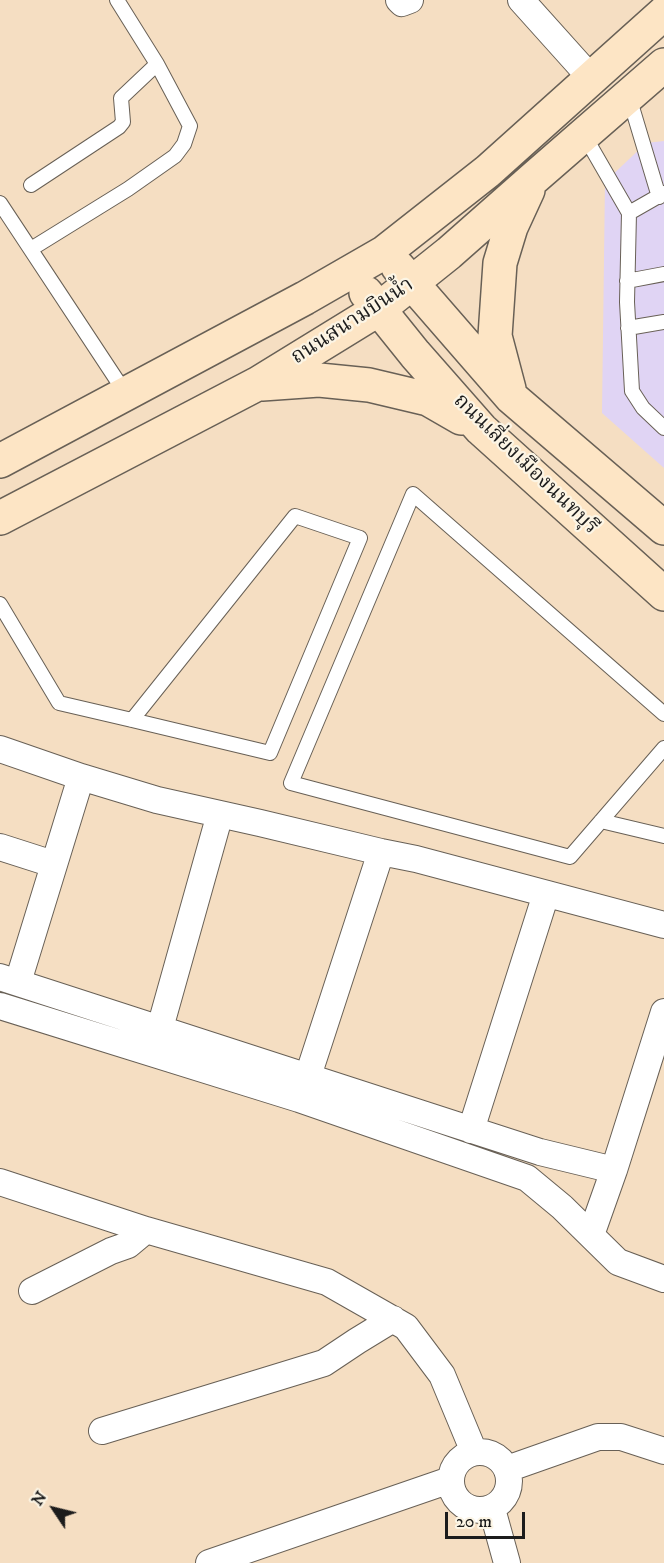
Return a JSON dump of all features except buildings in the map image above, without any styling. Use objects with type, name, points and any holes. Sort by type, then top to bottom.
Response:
[{"type":"main road","name":"ถนนสนามบินน้ำ","points":[[0,461],[386,252],[488,171],[664,13]]},
{"type":"main road","name":"ถนนสนามบินน้ำ","points":[[0,518],[257,384],[379,309],[449,253],[664,65]]},
{"type":"main road","points":[[511,397],[495,336],[500,263],[511,227],[534,178]]},
{"type":"main road","name":"ถนนเลี่ยงเมืองนนทบุรี","points":[[386,252],[511,397],[664,528]]},
{"type":"main road","name":"ถนนเลี่ยงเมืองนนทบุรี","points":[[350,273],[415,354],[481,429],[661,586]]},
{"type":"main road","points":[[257,384],[319,380],[369,385],[428,399],[481,429]]},
{"type":"street","points":[[399,0],[402,3],[410,0]]},
{"type":"street","points":[[520,0],[591,78]]},
{"type":"street","points":[[0,748],[157,801],[416,859],[664,925]]},
{"type":"street","points":[[81,777],[53,864],[9,980],[160,1028],[527,1178],[618,1262],[664,1279]]},
{"type":"street","points":[[160,1028],[220,814]]},
{"type":"street","points":[[0,847],[53,864]]},
{"type":"street","points":[[304,1088],[381,852]]},
{"type":"street","points":[[471,1130],[546,894]]},
{"type":"street","points":[[0,1005],[304,1088],[471,1130],[540,1152],[614,1170]]},
{"type":"street","points":[[591,1235],[664,1012]]},
{"type":"street","points":[[527,1178],[540,1152]]},
{"type":"street","points":[[0,1182],[146,1230],[327,1282],[406,1327],[442,1375],[474,1452]]},
{"type":"street","points":[[32,1291],[128,1245],[146,1230]]},
{"type":"street","points":[[102,1431],[324,1364],[393,1320]]},
{"type":"street","points":[[507,1469],[598,1437],[621,1437],[664,1451]]},
{"type":"street","points":[[474,1452],[494,1455],[507,1469],[509,1487],[506,1496],[492,1509],[480,1511],[468,1509],[452,1492],[450,1480],[452,1470],[457,1462],[474,1452]]},
{"type":"street","points":[[208,1563],[450,1480]]},
{"type":"street","points":[[492,1509],[507,1563]]},
{"type":"lane","points":[[30,249],[128,189],[175,156],[184,144],[190,126],[157,64],[117,0]]},
{"type":"lane","points":[[31,185],[119,127],[123,122],[121,98],[157,64]]},
{"type":"lane","points":[[629,97],[662,195],[629,213]]},
{"type":"lane","points":[[584,135],[629,213],[627,281],[632,392],[643,408],[664,428]]},
{"type":"lane","points":[[0,203],[126,394]]},
{"type":"lane","points":[[627,281],[664,274]]},
{"type":"lane","points":[[628,328],[664,322]]},
{"type":"lane","points":[[664,714],[413,494],[291,783],[570,857],[664,748]]},
{"type":"lane","points":[[0,604],[59,703],[270,753],[360,538],[296,516],[132,720]]},
{"type":"lane","points":[[602,821],[664,836]]},
{"type":"shaded area","points":[[664,141],[664,468],[602,413],[605,182],[646,143]]}]
